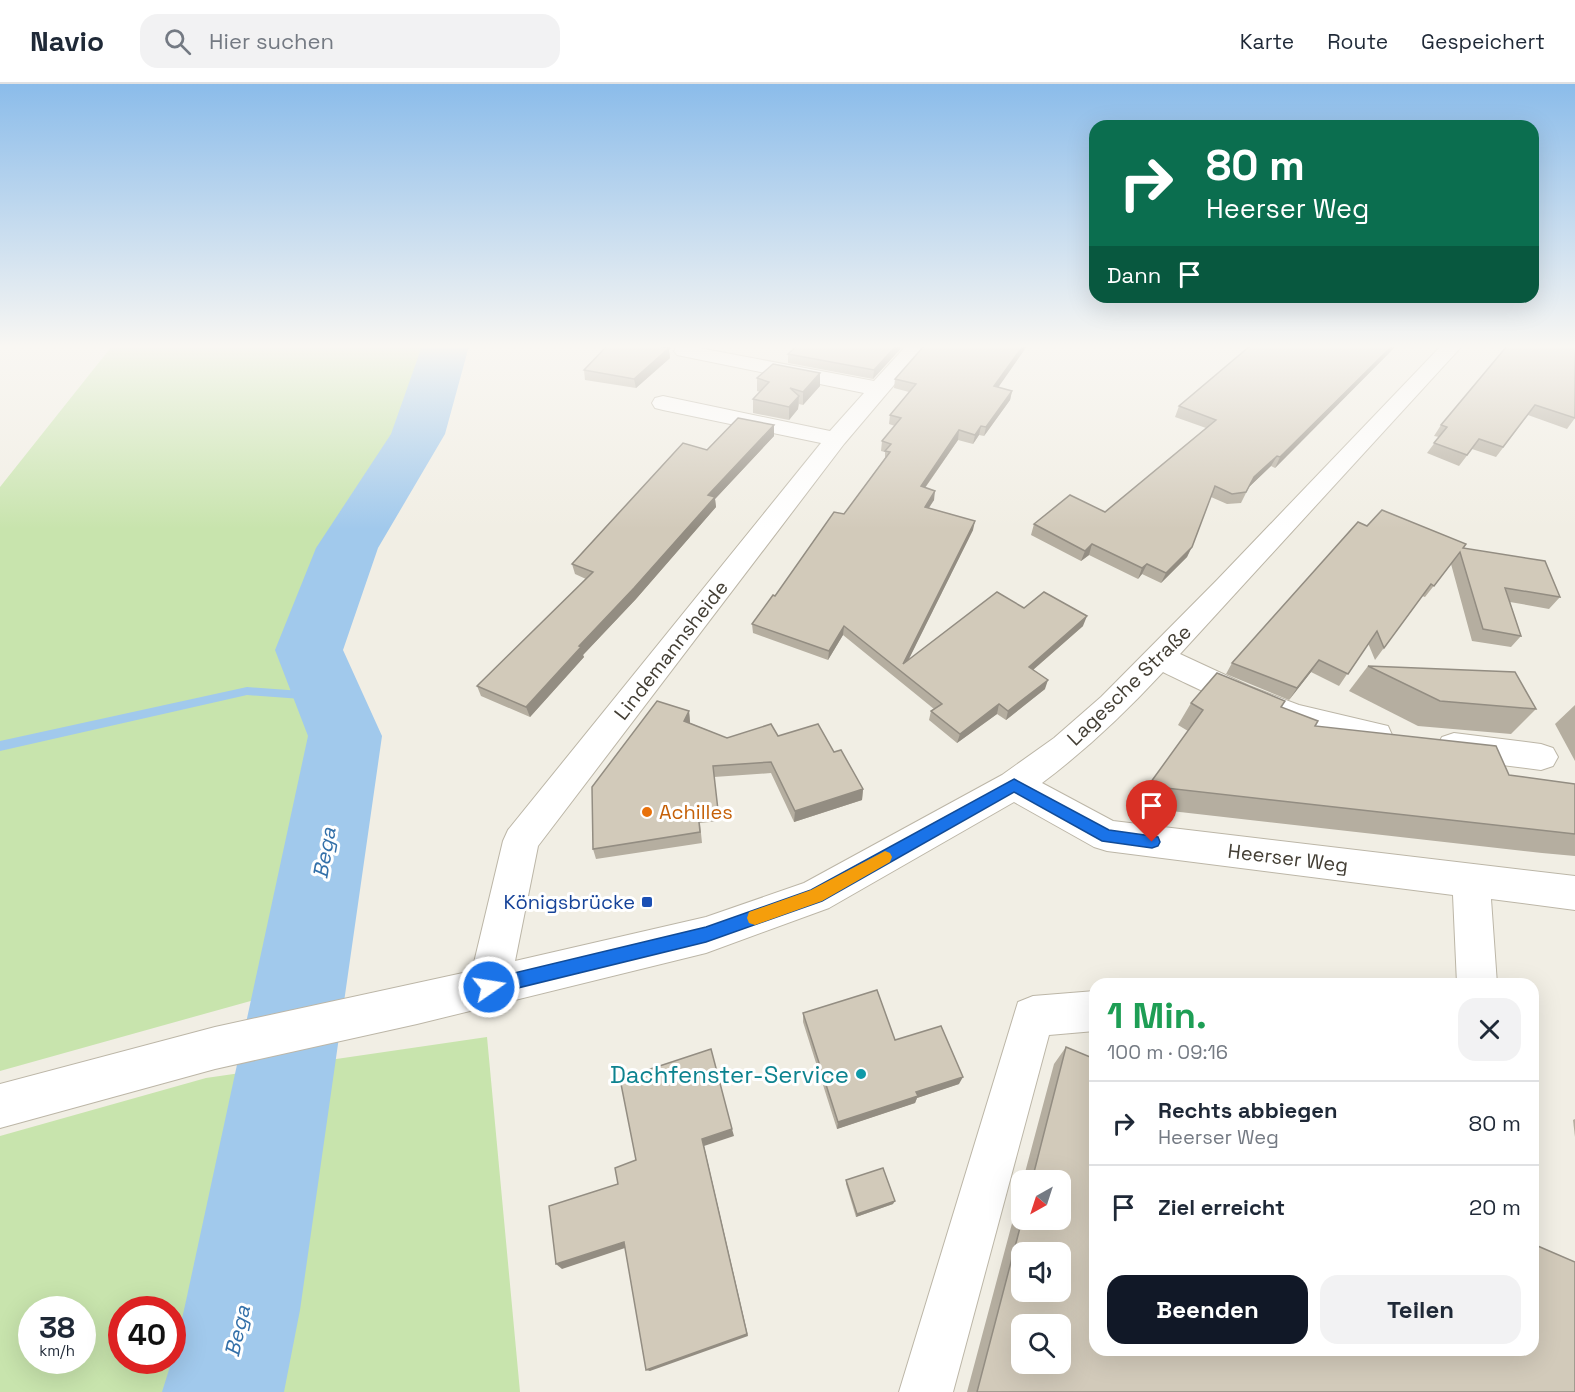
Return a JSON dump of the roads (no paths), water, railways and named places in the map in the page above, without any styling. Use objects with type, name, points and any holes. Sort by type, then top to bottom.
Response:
[{"type":"street","points":[[682,407],[836,439]]},
{"type":"street","name":"Lindemannsheide","points":[[489,987],[521,842],[836,439],[863,407]]},
{"type":"street","name":"Lagesche Straße","points":[[0,1106],[215,1048],[417,1004],[706,935],[816,896],[1014,785],[1066,747],[1112,706],[1160,657],[1395,407]]},
{"type":"street","points":[[1160,657],[1228,692],[1289,716],[1342,731],[1541,757]]},
{"type":"street","name":"Heerser Weg","points":[[1014,785],[1107,836],[1575,893]]},
{"type":"street","points":[[1471,880],[1477,978]]},
{"type":"street","points":[[926,1392],[1034,1016],[1089,1011]]},
{"type":"waterway","name":"Bega","points":[[223,1392],[242,1310],[345,736],[309,650],[347,548],[418,434],[426,407]]},
{"type":"waterway","points":[[0,746],[247,691],[329,697]]},
{"type":"place","name":"Achilles","points":[[647,812]]},
{"type":"place","name":"Königsbrücke","points":[[647,902]]},
{"type":"place","name":"Dachfenster-Service","points":[[861,1074]]}]
